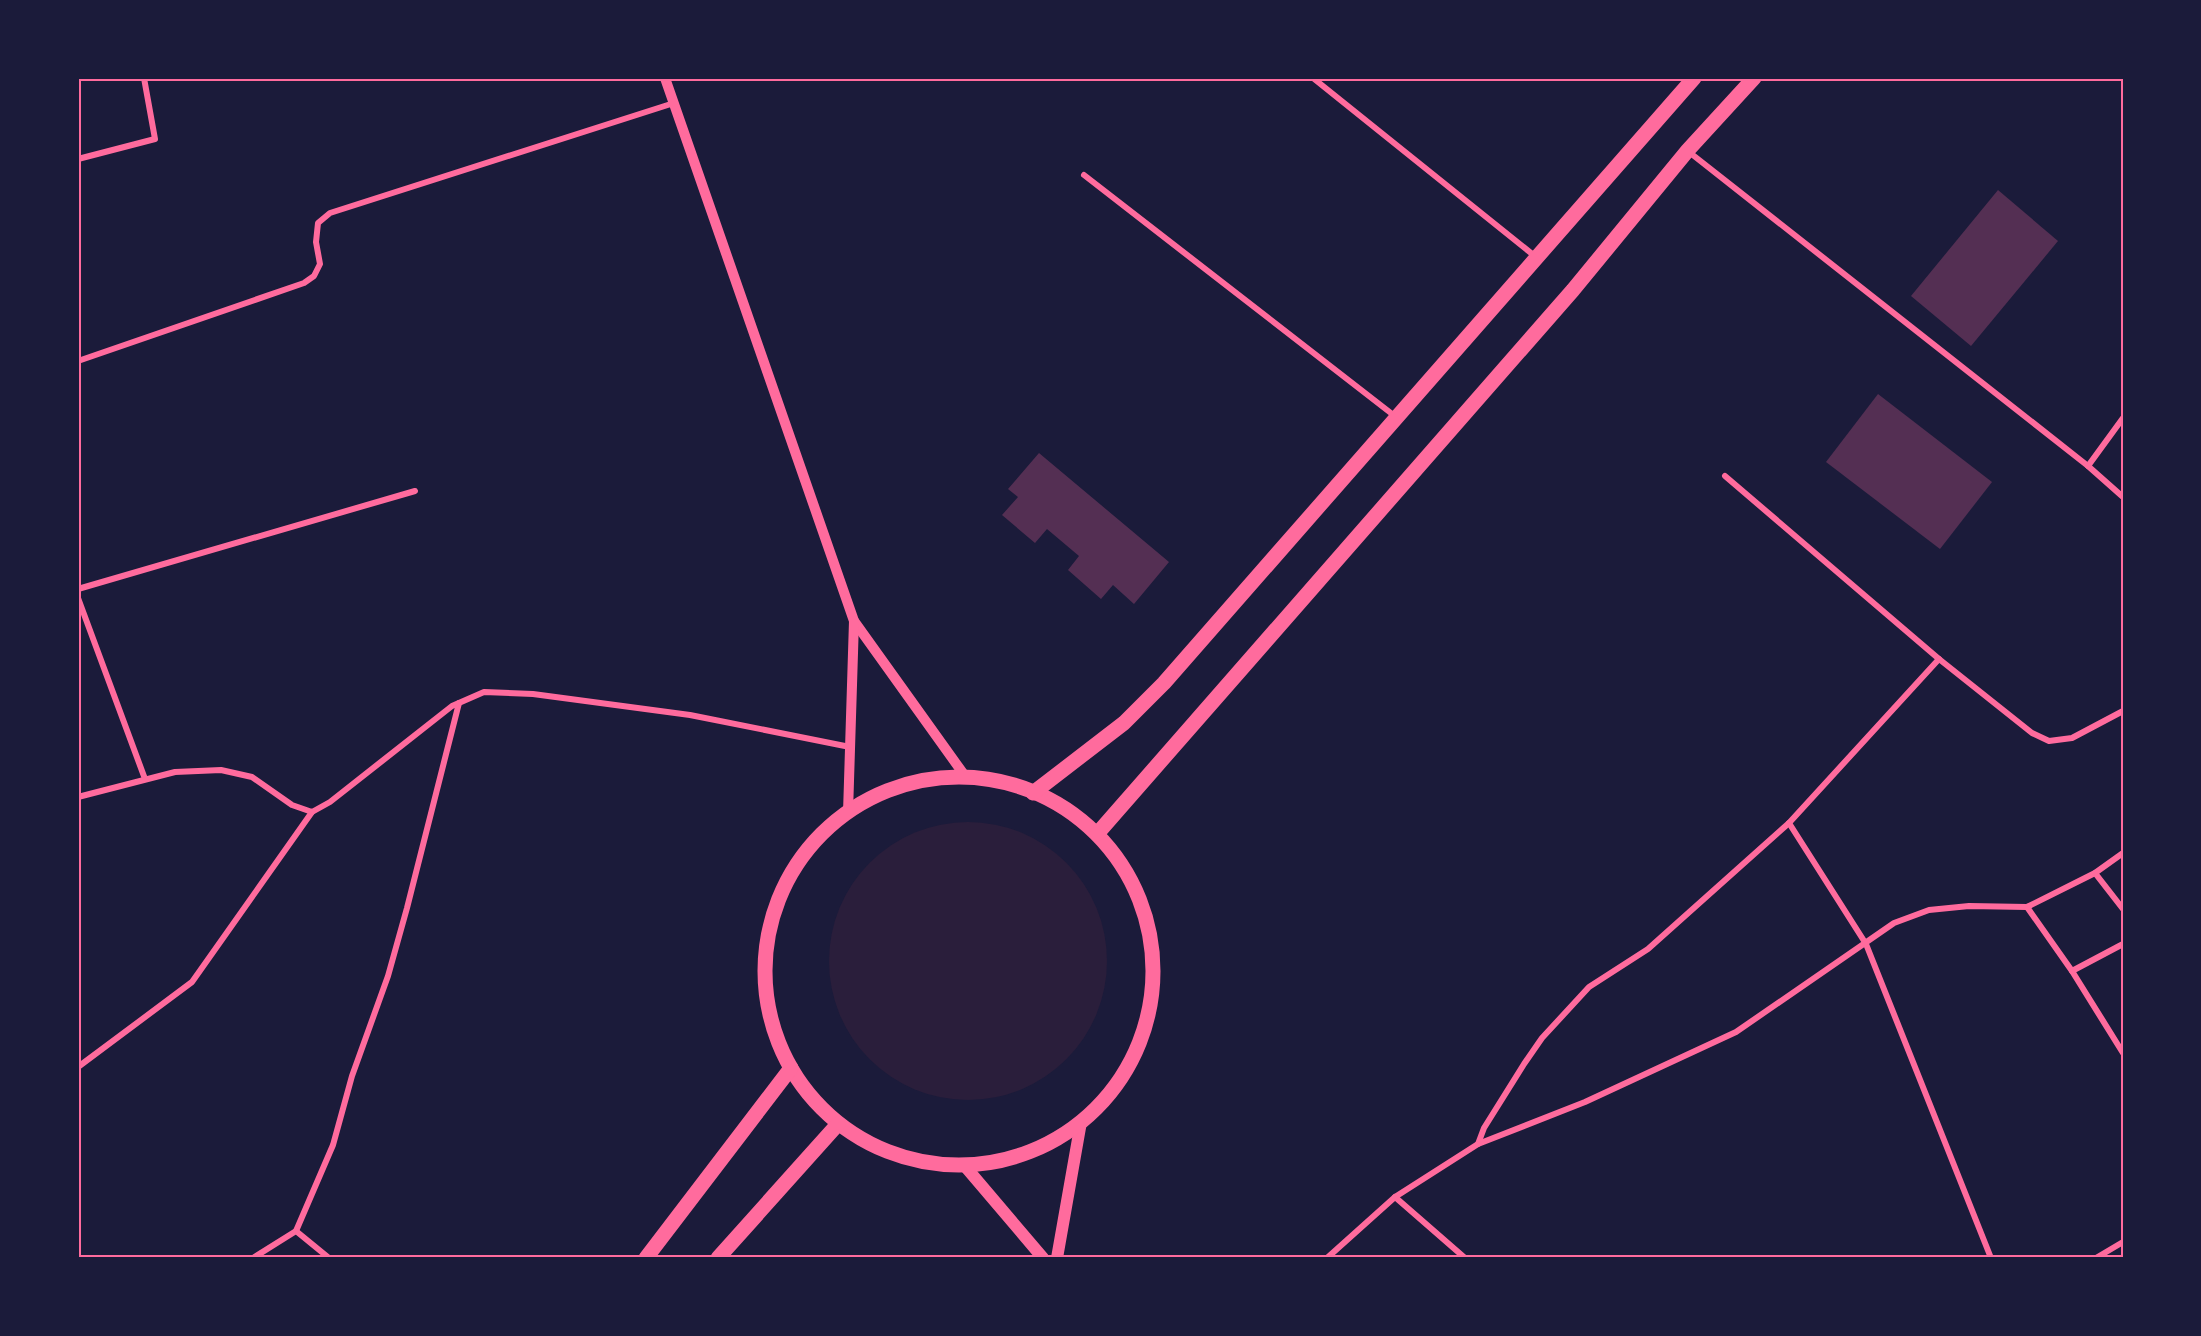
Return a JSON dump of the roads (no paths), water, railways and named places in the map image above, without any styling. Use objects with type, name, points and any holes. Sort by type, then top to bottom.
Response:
[{"type":"main road","points":[[1033,793],[1124,723],[1164,683],[1694,78]]},
{"type":"main road","points":[[1097,834],[1573,290],[1688,150],[1754,78]]},
{"type":"main road","points":[[965,777],[1013,784],[1033,793],[1058,804],[1097,834],[1126,873],[1146,918],[1153,966],[1149,1015],[1132,1061],[1104,1102],[1082,1122],[1067,1134],[1023,1155],[976,1165],[964,1165],[927,1163],[879,1149],[838,1124],[803,1089],[779,1047],[765,1000],[764,951],[776,903],[798,860],[830,824],[871,799],[916,781],[965,777]]},
{"type":"main road","points":[[646,1258],[791,1068]]},
{"type":"main road","points":[[1057,1258],[1082,1122]]},
{"type":"main road","points":[[718,1258],[838,1124]]},
{"type":"main road","points":[[964,1165],[1043,1258]]},
{"type":"street","points":[[78,159],[155,140],[144,78]]},
{"type":"street","points":[[665,78],[854,621],[965,777]]},
{"type":"street","points":[[1313,78],[1536,257]]},
{"type":"street","points":[[78,361],[304,283],[314,276],[320,264],[315,242],[318,223],[330,213],[674,103]]},
{"type":"street","points":[[1688,150],[2088,466],[2123,497]]},
{"type":"street","points":[[1084,175],[1396,417]]},
{"type":"street","points":[[2088,466],[2123,418]]},
{"type":"street","points":[[1725,476],[1939,659],[2032,733],[2049,741],[2072,738],[2123,711]]},
{"type":"street","points":[[78,589],[415,491]]},
{"type":"street","points":[[78,598],[146,779]]},
{"type":"street","points":[[848,813],[854,621]]},
{"type":"street","points":[[1478,1144],[1484,1128],[1542,1038],[1589,987],[1648,949],[1789,823],[1939,659]]},
{"type":"street","points":[[78,1066],[192,982],[312,812],[330,802],[452,706],[483,692],[533,694],[690,715],[850,747]]},
{"type":"street","points":[[253,1258],[296,1230],[333,1145],[352,1076],[388,976],[459,704]]},
{"type":"street","points":[[78,797],[175,772],[221,770],[252,777],[292,805],[312,812]]},
{"type":"street","points":[[1789,823],[1866,944],[1991,1258]]},
{"type":"street","points":[[1327,1258],[1395,1197],[1478,1144],[1585,1102],[1736,1032],[1798,987],[1866,944],[1894,923],[1929,910],[1969,906],[2027,907],[2095,873],[2123,853]]},
{"type":"street","points":[[2095,873],[2123,909]]},
{"type":"street","points":[[2027,907],[2072,971],[2123,1053]]},
{"type":"street","points":[[2072,971],[2123,944]]},
{"type":"street","points":[[1395,1197],[1465,1258]]},
{"type":"street","points":[[296,1230],[329,1258]]},
{"type":"street","points":[[2096,1258],[2123,1242]]}]
